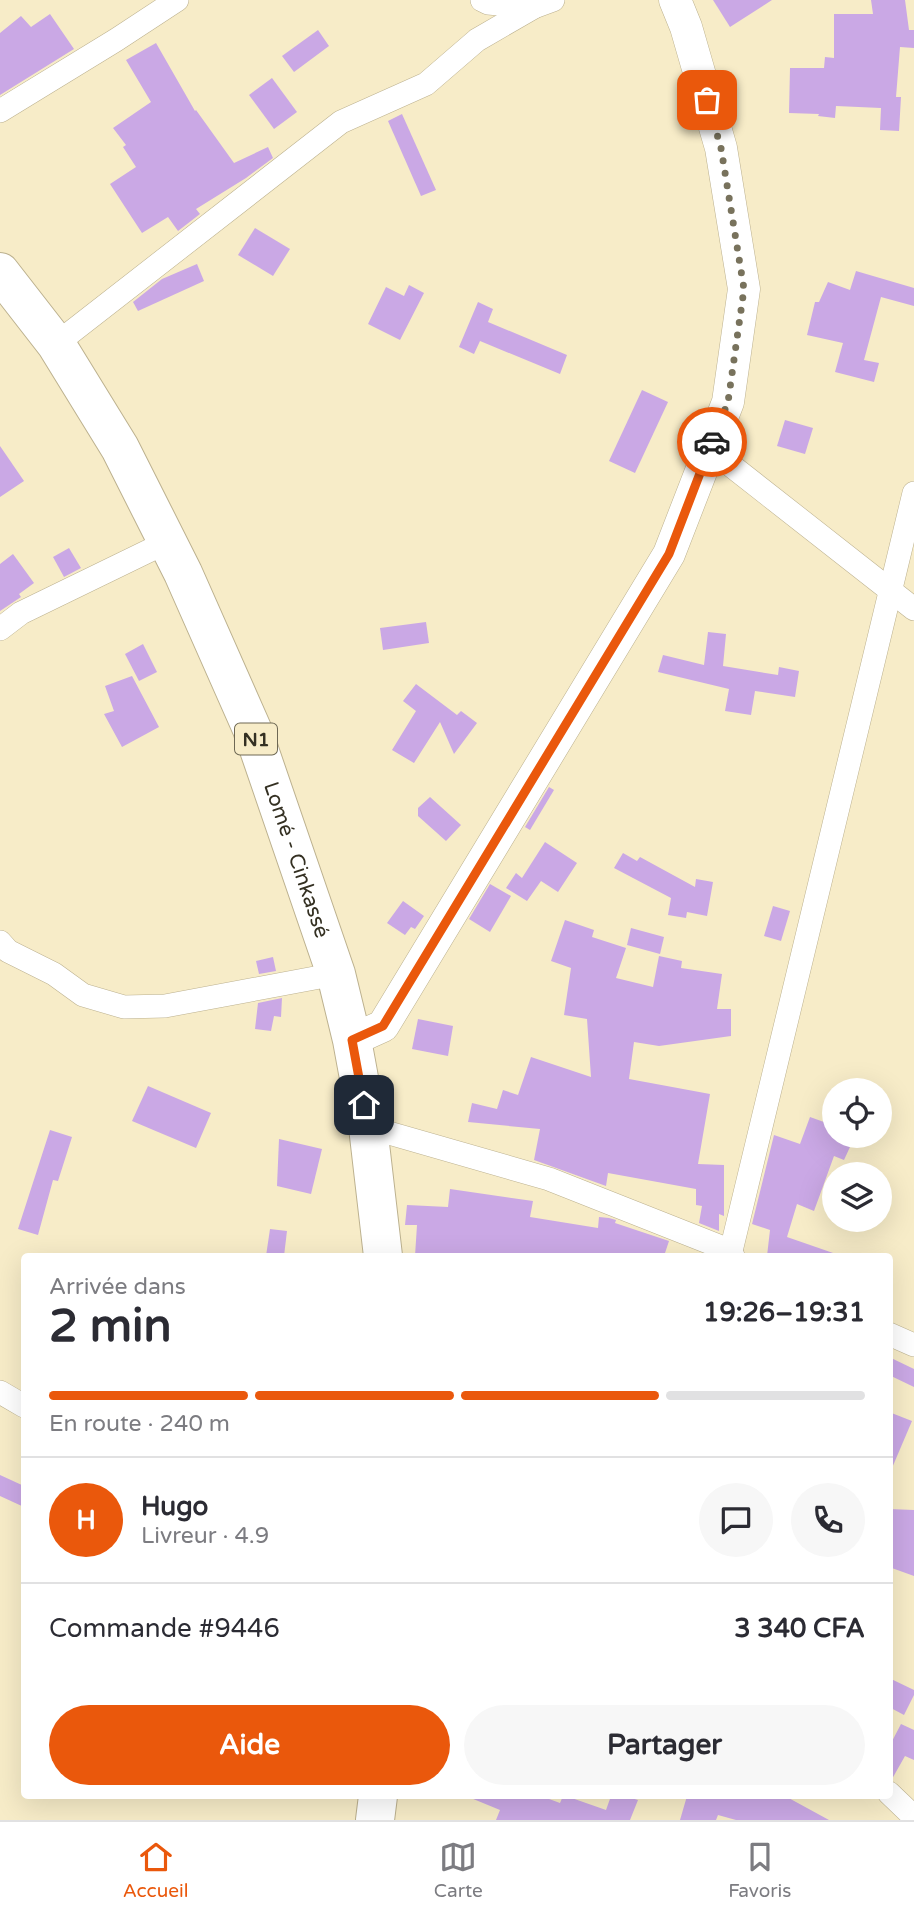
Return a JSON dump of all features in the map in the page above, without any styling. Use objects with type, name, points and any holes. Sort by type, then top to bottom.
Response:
[{"type":"highway","name":"Lomé - Cinkassé","points":[[0,272],[56,344],[120,448],[167,542],[252,729],[336,974],[352,1040],[368,1127],[383,1253]]},
{"type":"highway","points":[[375,1820],[378,1799]]},
{"type":"street","points":[[0,111],[177,0]]},
{"type":"street","points":[[482,0],[488,3],[543,4]]},
{"type":"street","points":[[352,1040],[383,1026],[669,554],[728,402],[744,289],[721,148],[687,27],[675,0]]},
{"type":"street","points":[[56,344],[341,122],[426,84],[477,40],[543,4]]},
{"type":"street","points":[[710,449],[914,609]]},
{"type":"street","points":[[732,1253],[914,492]]},
{"type":"street","points":[[0,629],[21,613],[167,542]]},
{"type":"street","points":[[0,942],[8,951],[54,974],[83,995],[124,1007],[165,1006],[336,974]]},
{"type":"street","points":[[368,1127],[549,1179],[730,1253]]},
{"type":"street","points":[[893,1336],[914,1345]]},
{"type":"street","points":[[0,1392],[21,1404]]},
{"type":"street","points":[[893,1797],[914,1817]]},
{"type":"building","points":[[713,0],[772,0],[730,27]]},
{"type":"building","points":[[871,0],[905,0],[909,30],[914,30],[914,48],[900,47],[896,97],[901,97],[899,131],[880,130],[881,108],[836,106],[835,118],[818,116],[819,114],[789,113],[790,68],[824,68],[825,57],[834,58],[834,14],[873,14]]},
{"type":"building","points":[[50,14],[74,49],[0,95],[0,33],[21,16],[31,27]]},
{"type":"building","points":[[318,30],[329,46],[294,72],[282,56]]},
{"type":"building","points":[[156,43],[195,111],[234,163],[268,147],[273,158],[196,209],[200,214],[178,231],[168,217],[142,233],[110,184],[136,167],[123,147],[126,145],[113,128],[151,102],[126,60]]},
{"type":"building","points":[[272,78],[297,112],[274,129],[249,95]]},
{"type":"building","points":[[402,114],[436,190],[421,196],[388,121]]},
{"type":"building","points":[[255,228],[290,249],[273,276],[238,255]]},
{"type":"building","points":[[197,264],[204,281],[138,311],[133,302],[162,279]]},
{"type":"building","points":[[856,271],[914,288],[914,306],[881,297],[864,360],[879,363],[874,382],[835,372],[843,343],[807,335],[815,302],[819,302],[828,282],[850,290]]},
{"type":"building","points":[[409,285],[424,293],[400,340],[368,324],[386,287],[404,296]]},
{"type":"building","points":[[478,302],[493,309],[488,322],[567,355],[560,374],[480,341],[474,354],[459,347]]},
{"type":"building","points":[[642,390],[668,402],[635,473],[609,461]]},
{"type":"building","points":[[785,420],[813,428],[805,454],[777,446]]},
{"type":"building","points":[[0,446],[24,481],[0,497]]},
{"type":"building","points":[[69,548],[81,568],[64,577],[53,557]]},
{"type":"building","points":[[13,554],[34,583],[19,594],[21,597],[0,611],[0,564]]},
{"type":"building","points":[[426,622],[429,643],[383,650],[380,628]]},
{"type":"building","points":[[708,632],[726,634],[723,666],[778,675],[779,667],[799,671],[795,697],[755,691],[751,715],[725,711],[729,689],[658,672],[663,655],[704,665]]},
{"type":"building","points":[[143,644],[157,672],[139,681],[125,654]]},
{"type":"building","points":[[132,676],[159,727],[122,747],[104,714],[114,711],[105,686]]},
{"type":"building","points":[[416,684],[457,715],[461,711],[477,723],[454,754],[440,722],[414,763],[392,750],[416,711],[403,701]]},
{"type":"building","points":[[549,787],[554,790],[530,830],[525,827]]},
{"type":"building","points":[[430,797],[461,825],[446,841],[418,816],[418,808]]},
{"type":"building","points":[[545,842],[577,863],[558,892],[541,881],[527,901],[506,888],[516,873],[522,878]]},
{"type":"building","points":[[623,853],[637,861],[640,857],[695,887],[696,879],[713,882],[707,916],[687,912],[686,918],[668,915],[671,898],[614,868]]},
{"type":"building","points":[[490,884],[511,896],[490,932],[469,919]]},
{"type":"building","points":[[403,901],[424,916],[415,929],[411,927],[405,935],[387,923]]},
{"type":"building","points":[[773,906],[790,911],[781,941],[764,936]]},
{"type":"building","points":[[565,920],[594,930],[592,937],[626,948],[616,978],[653,987],[659,956],[682,961],[681,968],[722,974],[717,1009],[731,1009],[731,1036],[659,1046],[634,1042],[629,1079],[710,1094],[698,1164],[724,1165],[724,1216],[719,1214],[719,1231],[699,1223],[702,1206],[696,1205],[696,1189],[608,1173],[606,1186],[534,1160],[540,1129],[468,1122],[472,1103],[497,1109],[503,1090],[518,1095],[531,1057],[591,1077],[587,1019],[564,1015],[571,968],[551,961]]},
{"type":"building","points":[[631,928],[664,937],[660,954],[627,945]]},
{"type":"building","points":[[273,957],[276,971],[259,974],[256,961]]},
{"type":"building","points":[[282,998],[281,1017],[274,1016],[271,1031],[255,1029],[258,1003]]},
{"type":"building","points":[[418,1019],[453,1026],[448,1056],[412,1049]]},
{"type":"building","points":[[148,1086],[211,1113],[196,1148],[132,1121]]},
{"type":"building","points":[[810,1117],[822,1121],[822,1148],[850,1148],[844,1160],[834,1156],[832,1162],[822,1162],[822,1189],[814,1211],[797,1204],[787,1237],[833,1253],[767,1253],[770,1230],[752,1224],[774,1135],[800,1144]]},
{"type":"building","points":[[50,1130],[72,1137],[58,1181],[53,1180],[38,1235],[18,1229]]},
{"type":"building","points":[[279,1139],[322,1149],[311,1194],[277,1186]]},
{"type":"building","points":[[450,1189],[533,1201],[530,1217],[598,1228],[599,1217],[609,1218],[616,1220],[615,1223],[669,1241],[665,1253],[415,1253],[417,1225],[405,1225],[407,1205],[448,1207]]},
{"type":"building","points":[[270,1229],[287,1231],[284,1253],[266,1253]]},
{"type":"building","points":[[893,1359],[914,1369],[914,1387],[893,1377]]},
{"type":"building","points":[[893,1414],[912,1421],[893,1466]]},
{"type":"building","points":[[0,1475],[21,1485],[21,1506],[0,1496]]},
{"type":"building","points":[[893,1509],[914,1510],[914,1576],[893,1568]]},
{"type":"building","points":[[893,1680],[914,1690],[904,1715],[893,1709]]},
{"type":"building","points":[[901,1724],[914,1730],[914,1760],[905,1756],[893,1777],[893,1739]]},
{"type":"building","points":[[473,1799],[549,1799],[560,1803],[562,1799],[575,1799],[606,1810],[610,1799],[638,1800],[630,1820],[496,1820],[500,1810]]},
{"type":"building","points":[[686,1799],[790,1799],[829,1820],[736,1820],[718,1815],[716,1820],[680,1820]]},
{"type":"way so far","points":[[707,100],[721,148],[744,289],[728,402],[712,442]]},
{"type":"route","points":[[364,1105],[352,1040],[383,1026],[669,554],[712,442]]}]
